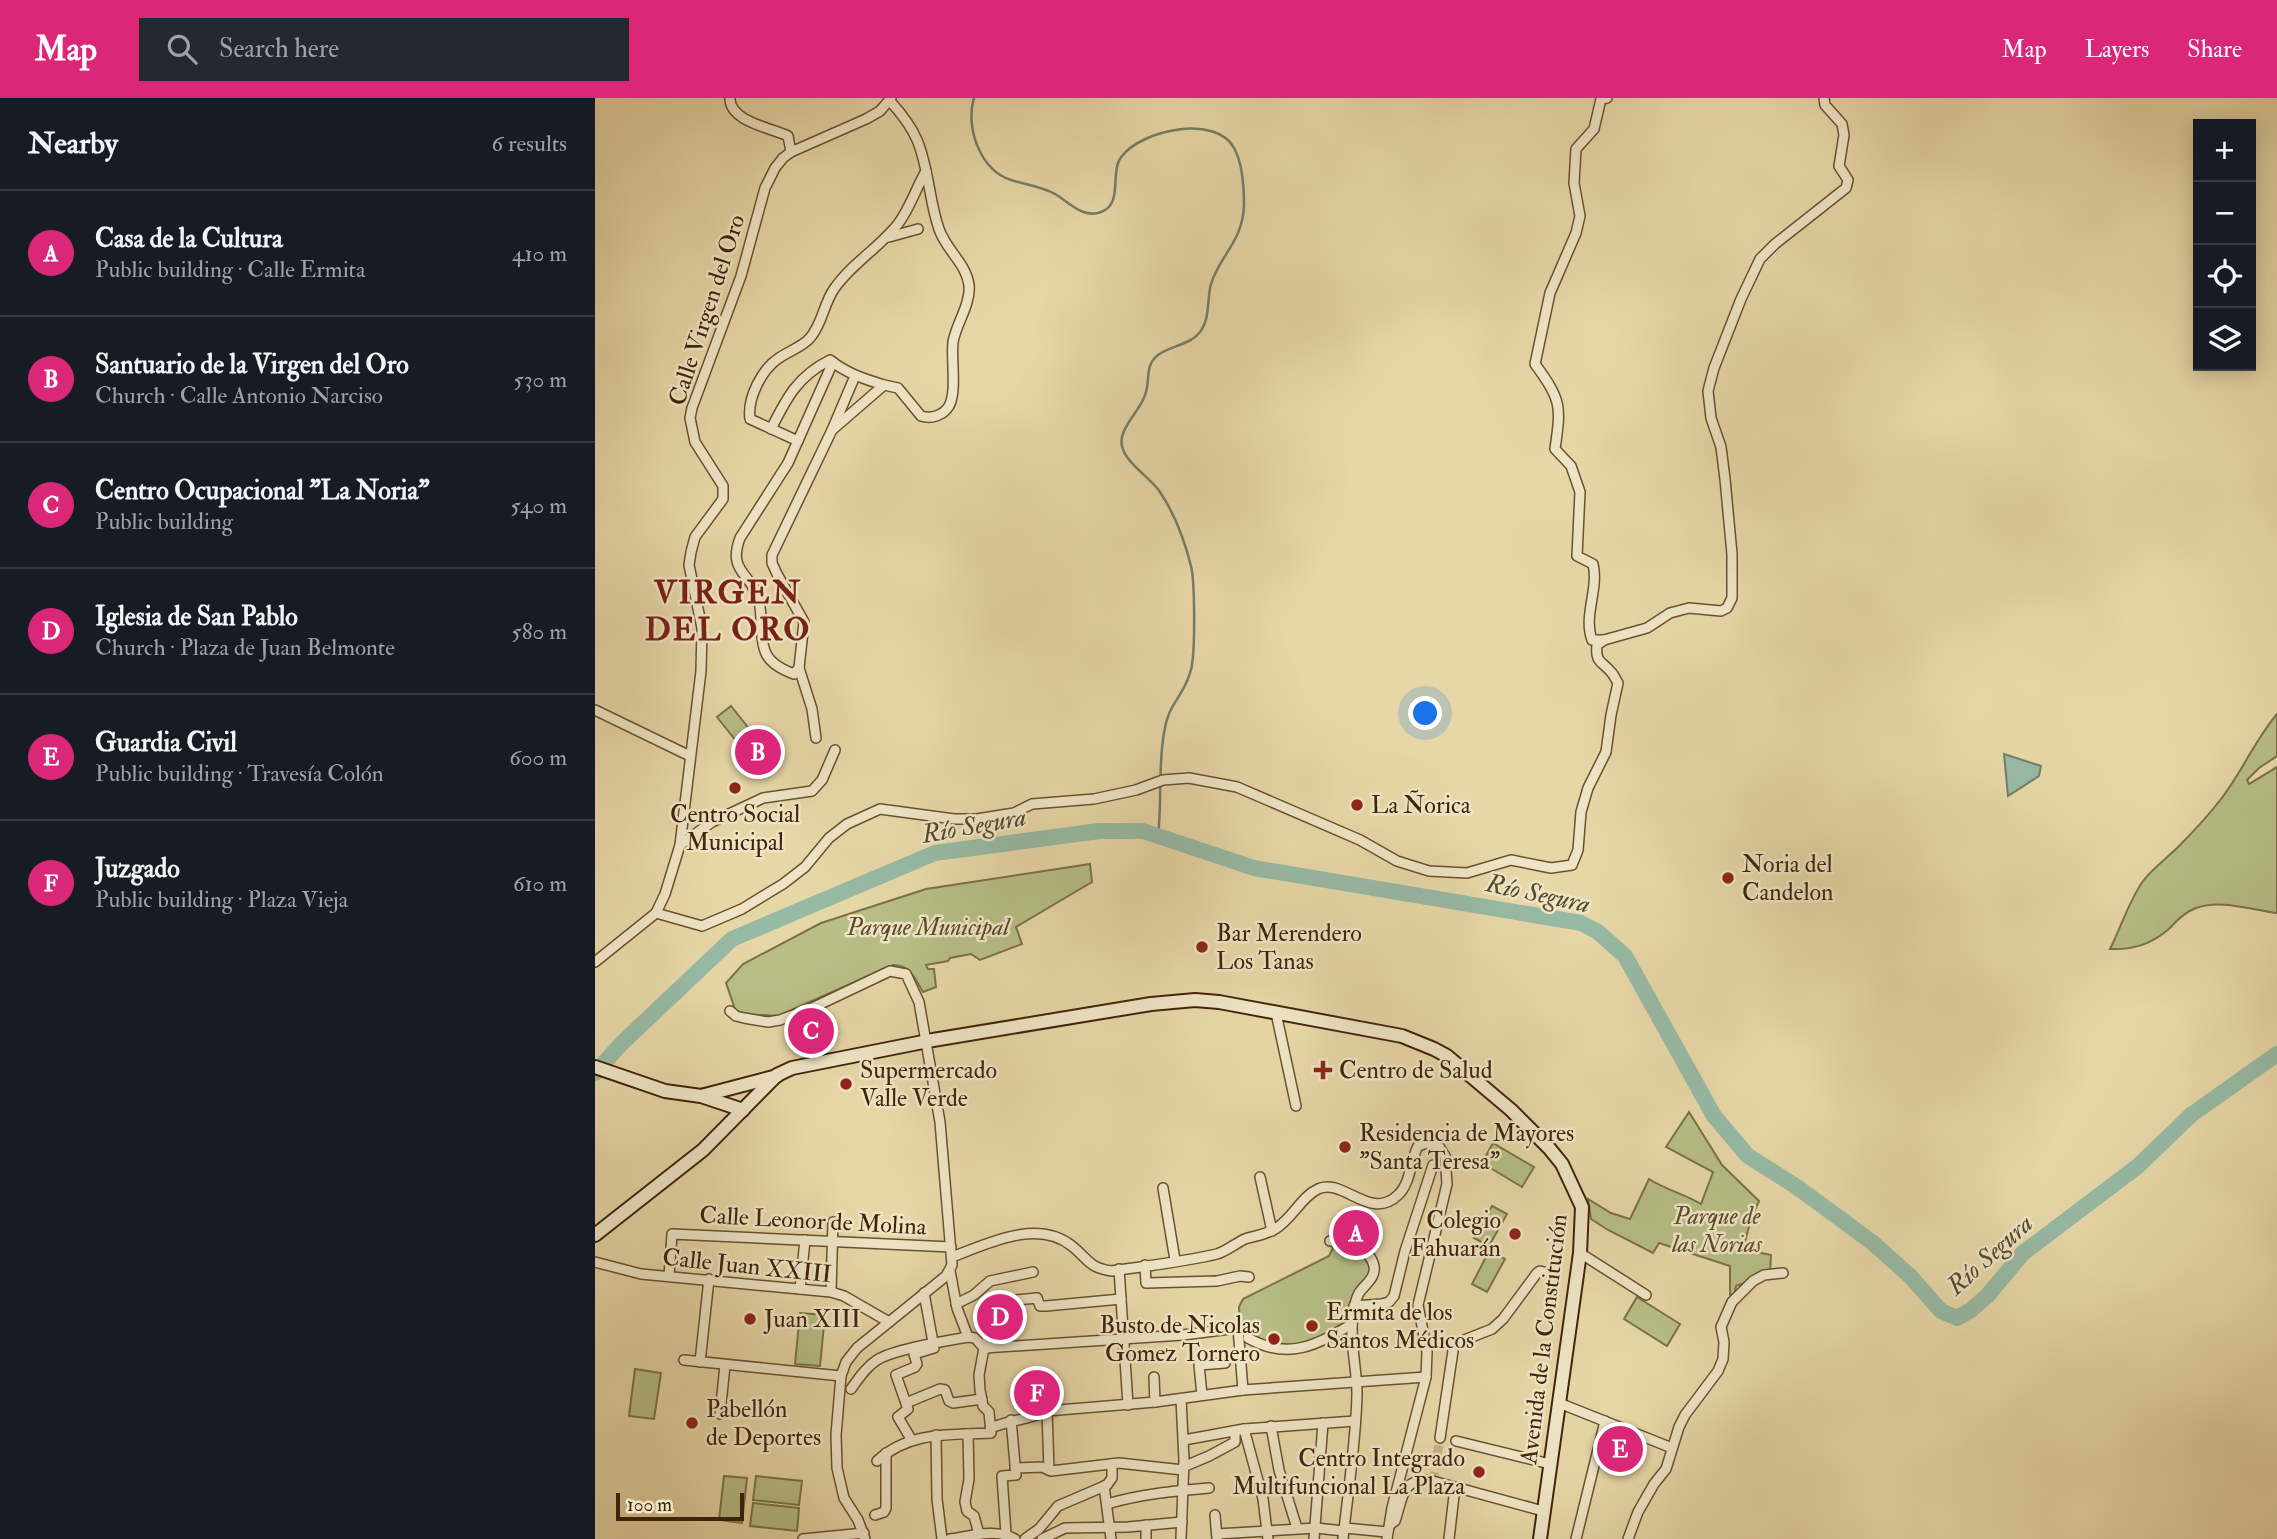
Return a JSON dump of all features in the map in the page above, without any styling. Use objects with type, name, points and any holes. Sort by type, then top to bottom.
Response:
[{"type":"street","points":[[730,98],[730,106],[736,113],[788,136],[791,152]]},
{"type":"street","points":[[1607,98],[1601,99],[1594,129],[1576,149],[1574,183],[1580,216],[1576,233],[1550,293],[1535,365],[1552,387],[1560,412],[1555,449],[1571,466],[1580,492],[1577,556],[1593,564],[1596,578],[1588,630],[1592,640],[1604,640],[1647,628],[1670,613],[1689,608],[1721,611],[1727,608],[1732,598],[1734,586],[1725,479],[1721,447],[1711,418],[1708,391],[1729,329],[1759,259],[1846,188],[1848,180],[1839,166],[1844,135],[1842,124],[1825,105],[1824,98]]},
{"type":"street","name":"Calle Virgen del Oro","points":[[656,913],[666,894],[681,845],[698,705],[702,628],[689,565],[691,552],[695,537],[723,499],[723,486],[695,443],[690,418],[692,408],[741,276],[765,188],[775,168],[791,152],[866,119],[880,111],[891,99],[918,140],[939,230],[964,268],[969,286],[968,298],[953,342],[949,406],[933,418],[921,416],[898,388],[855,376],[832,361]]},
{"type":"street","points":[[798,441],[750,419],[753,398],[767,367],[809,340],[820,323],[823,310],[834,289],[848,271],[899,222],[926,171]]},
{"type":"street","points":[[884,239],[918,229]]},
{"type":"street","points":[[771,429],[784,402],[800,380],[814,368],[832,361]]},
{"type":"street","points":[[799,668],[794,674],[784,670],[771,660],[764,650],[758,596],[754,586],[740,570],[735,551],[740,538],[782,473],[832,361]]},
{"type":"street","points":[[816,738],[812,709],[799,668],[804,622],[777,574],[772,555],[855,376]]},
{"type":"street","points":[[832,430],[884,385]]},
{"type":"street","points":[[595,962],[656,913],[702,926],[742,909],[783,884],[847,824],[880,809],[954,819],[1004,815],[1032,804],[1094,799],[1136,790],[1163,779],[1189,778],[1237,787],[1360,840],[1397,861],[1429,871],[1467,873],[1511,860],[1551,868],[1572,865],[1578,850],[1581,812],[1588,788],[1606,752],[1618,684],[1596,654],[1597,645],[1604,640]]},
{"type":"street","points":[[595,710],[690,756]]},
{"type":"street","points":[[681,845],[712,822],[763,798],[812,791],[822,780],[835,750]]},
{"type":"street","points":[[730,1011],[744,1018],[768,1022],[780,1020],[812,1009],[890,971],[906,974],[919,1002],[927,1041],[940,1122],[952,1252],[950,1271],[956,1304],[968,1337]]},
{"type":"street","name":"Avenida de la Constitución","points":[[717,1097],[799,1066],[927,1041],[1168,1002],[1195,1000],[1219,1002],[1402,1037],[1434,1049],[1459,1065],[1533,1131],[1562,1164],[1582,1207],[1580,1253],[1539,1539]]},
{"type":"street","points":[[1276,1013],[1296,1106]]},
{"type":"street","points":[[595,1068],[687,1095],[717,1097],[743,1110]]},
{"type":"street","points":[[595,1235],[677,1172],[723,1132],[777,1075]]},
{"type":"street","points":[[717,1097],[723,1132]]},
{"type":"street","points":[[952,1252],[1008,1235],[1028,1234],[1057,1238],[1069,1244],[1089,1265],[1100,1269],[1119,1269],[1220,1253],[1285,1223],[1318,1188],[1339,1190],[1374,1204],[1389,1200],[1398,1195],[1405,1186],[1418,1146],[1427,1143],[1438,1145],[1445,1156],[1447,1184],[1418,1304],[1427,1352],[1426,1377],[1387,1533]]},
{"type":"street","points":[[1354,1306],[1381,1304],[1389,1302],[1394,1296],[1405,1251],[1433,1165]]},
{"type":"street","points":[[1260,1177],[1272,1231]]},
{"type":"street","points":[[1163,1188],[1175,1260]]},
{"type":"street","points":[[831,1292],[833,1222]]},
{"type":"street","name":"Calle Leonor de Molina","points":[[669,1276],[673,1234],[832,1241],[952,1252]]},
{"type":"street","points":[[800,1289],[805,1240]]},
{"type":"street","points":[[1330,1241],[1358,1247],[1369,1254],[1374,1265],[1371,1280],[1354,1306],[1352,1324],[1356,1383],[1355,1420],[1344,1533]]},
{"type":"street","points":[[1580,1253],[1646,1295]]},
{"type":"street","name":"Calle Juan XXIII","points":[[595,1262],[641,1273],[831,1292],[844,1296],[889,1322]]},
{"type":"street","points":[[1145,1265],[1146,1283],[1217,1281],[1240,1276],[1249,1277]]},
{"type":"street","points":[[1119,1269],[1128,1405]]},
{"type":"street","points":[[803,1539],[865,1536],[844,1498],[837,1468],[836,1435],[841,1376],[846,1362],[857,1348],[950,1271]]},
{"type":"street","points":[[956,1304],[990,1281],[1033,1272]]},
{"type":"street","points":[[1440,1438],[1454,1344],[1492,1329],[1503,1320],[1537,1273],[1544,1272]]},
{"type":"street","points":[[1628,1539],[1638,1512],[1666,1469],[1685,1415],[1718,1371],[1723,1359],[1721,1327],[1732,1302],[1753,1281],[1764,1275],[1783,1273]]},
{"type":"street","points":[[700,1362],[709,1279]]},
{"type":"street","points":[[911,1439],[898,1417],[908,1409],[896,1375],[915,1367],[917,1364],[914,1354],[934,1348],[924,1293]]},
{"type":"street","points":[[991,1430],[989,1412],[983,1406],[979,1375],[986,1348],[982,1306],[986,1303],[1037,1298],[1040,1306],[1121,1299]]},
{"type":"street","points":[[1248,1338],[1263,1347],[1310,1347],[1352,1324]]},
{"type":"street","points":[[851,1389],[868,1367],[879,1358],[968,1337],[975,1338],[986,1348],[1183,1335],[1238,1328],[1243,1390]]},
{"type":"street","points":[[684,1360],[841,1376]]},
{"type":"street","points":[[1202,1395],[1199,1365],[1225,1363]]},
{"type":"street","points":[[720,1414],[725,1365]]},
{"type":"street","points":[[1154,1377],[1155,1402]]},
{"type":"street","points":[[877,1461],[911,1439],[991,1430],[1011,1420],[1037,1416],[1047,1411],[1128,1405],[1243,1390],[1426,1377]]},
{"type":"street","points":[[906,1403],[940,1389],[945,1390],[949,1401],[953,1403],[982,1399]]},
{"type":"street","points":[[1181,1399],[1184,1440],[1181,1539]]},
{"type":"street","points":[[1559,1403],[1672,1448]]},
{"type":"street","points":[[1047,1411],[1049,1470]]},
{"type":"street","points":[[950,1539],[979,1534],[1011,1536],[1002,1476],[1016,1475],[1011,1420]]},
{"type":"street","points":[[1184,1440],[1271,1426],[1355,1420]]},
{"type":"street","points":[[1576,1539],[1605,1421]]},
{"type":"street","points":[[1314,1539],[1323,1423]]},
{"type":"street","points":[[1271,1426],[1279,1470],[1297,1528]]},
{"type":"street","points":[[1015,1468],[1042,1466],[1049,1470],[1112,1464],[1183,1468],[1235,1441],[1239,1430]]},
{"type":"street","points":[[1239,1430],[1263,1499],[1267,1534]]},
{"type":"street","points":[[968,1434],[969,1479],[965,1502],[968,1511],[974,1516],[979,1534]]},
{"type":"street","points":[[936,1435],[937,1499],[942,1539]]},
{"type":"street","points":[[1456,1441],[1550,1464]]},
{"type":"street","points":[[875,1516],[884,1512],[886,1507],[886,1453]]},
{"type":"street","points":[[1025,1539],[1039,1529],[1058,1506],[1107,1485],[1112,1478],[1112,1464]]},
{"type":"street","points":[[1387,1533],[1395,1521],[1407,1485],[1416,1480],[1429,1480],[1543,1511]]},
{"type":"street","points":[[1104,1486],[1111,1539]]},
{"type":"street","points":[[1449,1539],[1455,1487]]},
{"type":"street","points":[[1107,1504],[1153,1493],[1209,1488]]},
{"type":"street","points":[[1215,1515],[1217,1536],[1267,1534],[1297,1528],[1344,1533],[1387,1533]]},
{"type":"street","points":[[1042,1539],[1065,1528],[1110,1528],[1182,1522]]},
{"type":"street","points":[[1146,1525],[1146,1539]]},
{"type":"green space","points":[[731,706],[751,731],[737,742],[717,717]]},
{"type":"green space","points":[[2277,714],[2277,756],[2247,780],[2249,784],[2277,767],[2277,913],[2226,905],[2196,908],[2181,916],[2163,934],[2149,942],[2135,947],[2110,949],[2143,881],[2216,805]]},
{"type":"green space","name":"Parque Municipal","points":[[1090,864],[1092,882],[1016,927],[1022,944],[980,960],[971,954],[926,965],[928,969],[934,969],[936,987],[923,992],[908,970],[893,965],[778,1016],[743,1014],[735,1009],[726,983],[743,964],[821,923],[926,889]]},
{"type":"green space","name":"Parque de las Norias","points":[[1689,1112],[1722,1165],[1759,1201],[1743,1249],[1771,1255],[1770,1273],[1736,1286],[1734,1296],[1730,1295],[1730,1266],[1659,1243],[1653,1253],[1591,1219],[1588,1199],[1611,1213],[1630,1219],[1649,1179],[1701,1204],[1713,1172],[1666,1147]]},
{"type":"green space","points":[[1493,1143],[1534,1167],[1522,1187],[1482,1163]]},
{"type":"green space","points":[[1492,1206],[1507,1214],[1489,1246],[1474,1238]]},
{"type":"green space","points":[[1334,1246],[1362,1252],[1366,1255],[1371,1269],[1348,1324],[1319,1338],[1296,1345],[1272,1345],[1241,1337],[1239,1307],[1243,1299],[1329,1256]]},
{"type":"green space","points":[[1489,1251],[1505,1259],[1487,1292],[1472,1284]]},
{"type":"green space","points":[[1637,1297],[1680,1324],[1667,1346],[1624,1319]]},
{"type":"green space","points":[[800,1313],[825,1315],[820,1366],[795,1364]]},
{"type":"green space","points":[[635,1369],[661,1373],[654,1419],[629,1416]]},
{"type":"green space","points":[[724,1476],[747,1478],[742,1523],[719,1520]]},
{"type":"green space","points":[[756,1476],[802,1481],[799,1505],[753,1500]]},
{"type":"green space","points":[[753,1503],[799,1508],[797,1531],[750,1526]]},
{"type":"shaded area","points":[[2004,754],[2041,766],[2039,776],[2008,796]]},
{"type":"waterway","points":[[974,98],[974,134],[977,146],[991,167],[1000,175],[1049,191],[1076,209],[1088,213],[1101,212],[1112,202],[1116,170],[1122,156],[1145,139],[1161,133],[1196,129],[1212,131],[1225,138],[1234,148],[1239,161],[1244,191],[1243,218],[1211,284],[1205,324],[1188,342],[1163,352],[1154,359],[1144,398],[1122,437],[1124,453],[1160,492],[1170,509],[1186,547],[1192,574],[1192,666],[1166,724],[1161,759],[1158,836]]},
{"type":"waterway","name":"Río Segura","points":[[595,1073],[621,1044],[732,939],[935,853],[1099,831],[1143,831],[1254,868],[1581,923],[1598,932],[1625,956],[1714,1116],[1748,1156],[1797,1187],[1873,1243],[1911,1277],[1941,1311],[1957,1318],[1987,1296],[2023,1253],[2138,1166],[2191,1115],[2277,1054]]},
{"type":"tunnel","points":[[1433,1481],[1440,1438]]},
{"type":"place","name":"Santuario de la Virgen del Oro","points":[[758,752]]},
{"type":"place","name":"Centro Social Municipal","points":[[735,788]]},
{"type":"place","name":"La Ñorica","points":[[1357,805]]},
{"type":"place","name":"Noria del Candelon","points":[[1728,878]]},
{"type":"place","name":"Bar Merendero Los Tanas","points":[[1202,947]]},
{"type":"place","name":"Centro Ocupacional \"La Noria\"","points":[[811,1031]]},
{"type":"place","name":"Centro de Salud","points":[[1323,1070]]},
{"type":"place","name":"Supermercado Valle Verde","points":[[846,1084]]},
{"type":"place","name":"Residencia de Mayores \"Santa Teresa\"","points":[[1345,1147]]},
{"type":"place","name":"Casa de la Cultura","points":[[1356,1233]]},
{"type":"place","name":"Colegio Fahuarán","points":[[1515,1234]]},
{"type":"place","name":"Iglesia de San Pablo","points":[[1000,1317]]},
{"type":"place","name":"Juan XIII","points":[[750,1319]]},
{"type":"place","name":"Ermita de los Santos Médicos","points":[[1312,1326]]},
{"type":"place","name":"Busto de Nicolas Gomez Tornero","points":[[1274,1339]]},
{"type":"place","name":"Juzgado","points":[[1037,1393]]},
{"type":"place","name":"Pabellón de Deportes","points":[[692,1423]]},
{"type":"place","name":"Guardia Civil","points":[[1620,1449]]},
{"type":"place","name":"Centro Integrado Multifuncional La Plaza","points":[[1479,1472]]},
{"type":"district","name":"VIRGEN DEL ORO","points":[[728,612]]}]
